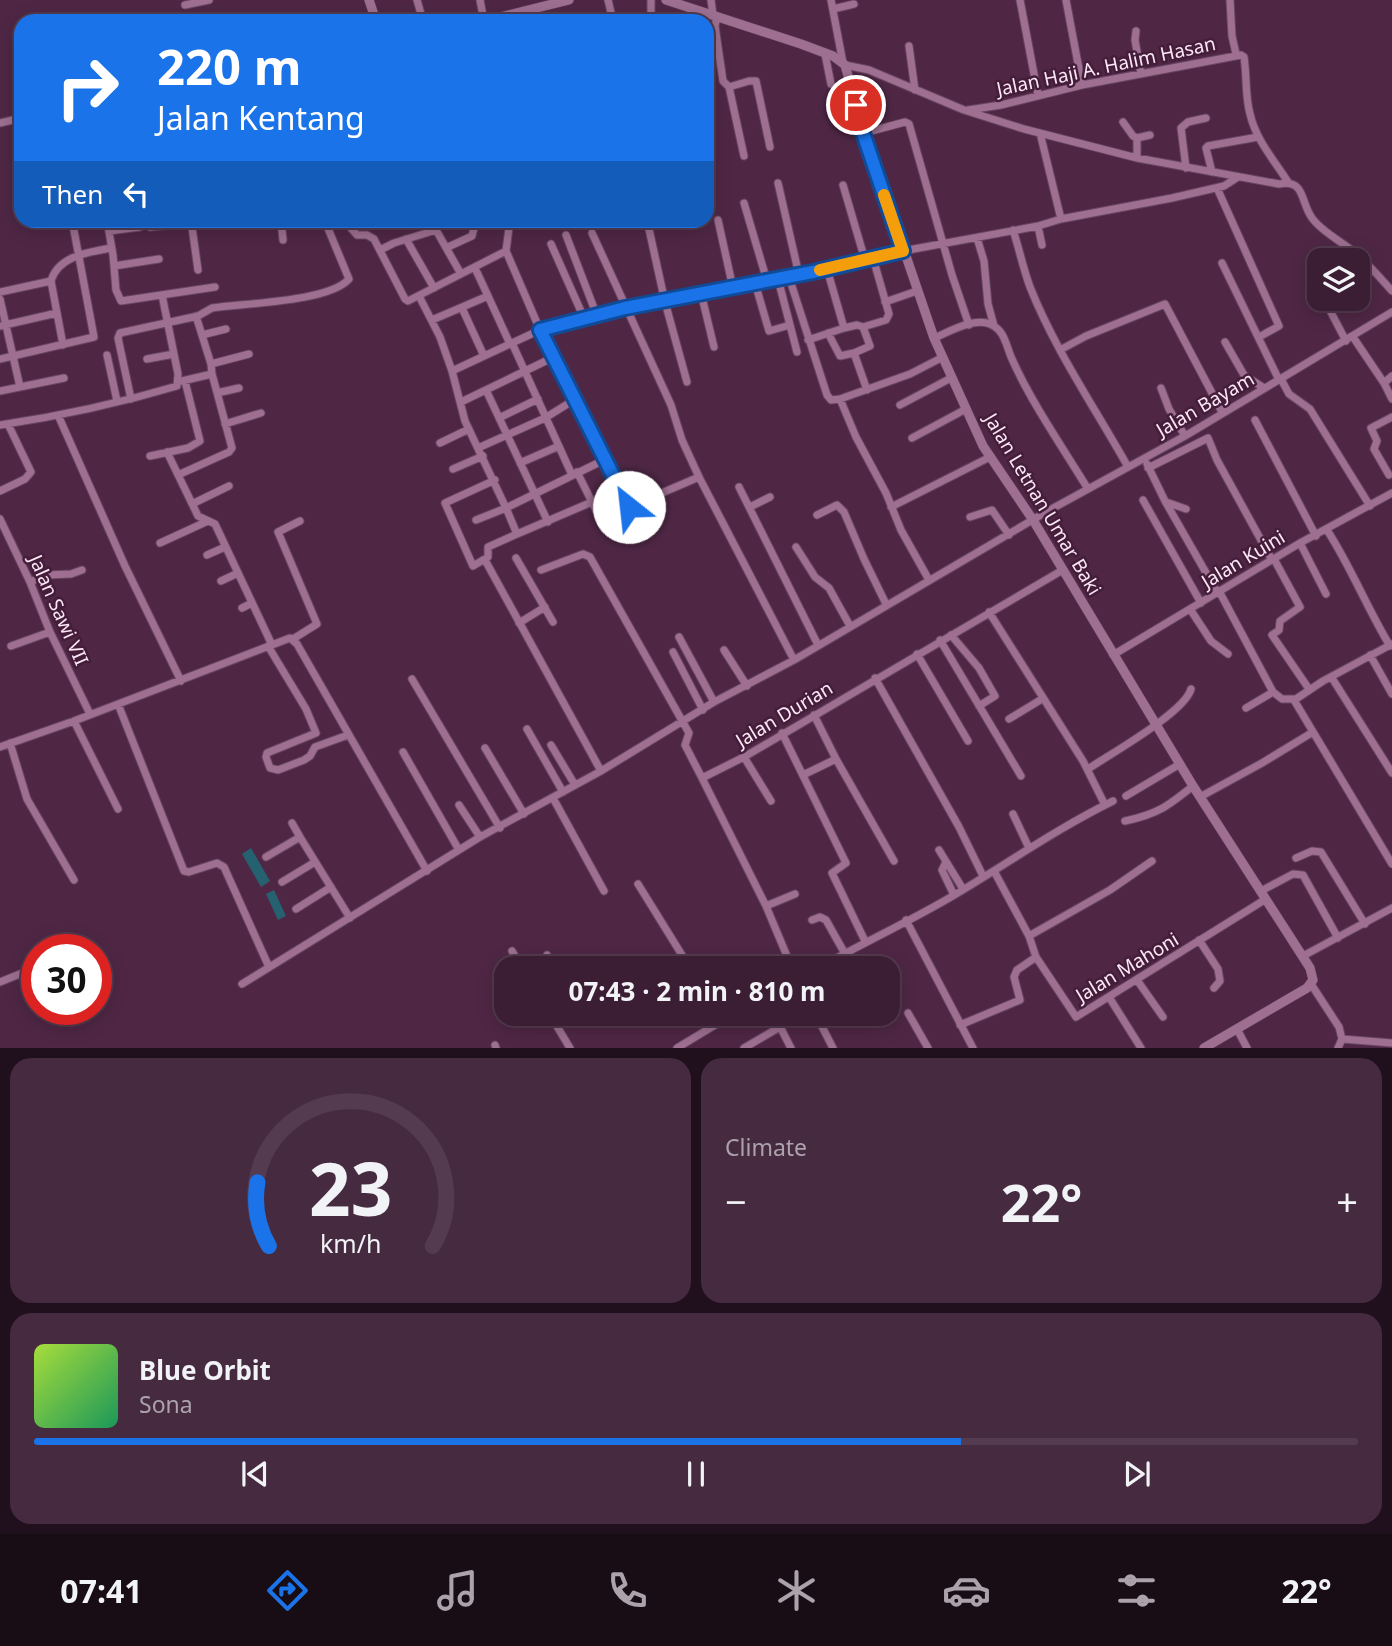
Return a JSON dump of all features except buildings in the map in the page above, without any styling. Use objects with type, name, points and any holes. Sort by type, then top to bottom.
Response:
[{"type":"street","points":[[185,5],[209,0]]},
{"type":"street","points":[[531,10],[569,0]]},
{"type":"street","points":[[666,0],[709,14]]},
{"type":"street","points":[[711,0],[723,81],[729,87],[744,156]]},
{"type":"street","points":[[1020,0],[1038,95]]},
{"type":"street","points":[[1066,0],[1082,85]]},
{"type":"street","points":[[1230,0],[1236,54]]},
{"type":"street","points":[[844,64],[832,4],[854,4]]},
{"type":"street","points":[[715,16],[825,54],[844,64],[869,71],[964,110],[1041,134],[1186,168],[1279,184],[1289,182]]},
{"type":"street","points":[[1136,31],[1141,74]]},
{"type":"street","points":[[909,46],[915,90]]},
{"type":"street","points":[[825,54],[831,84]]},
{"type":"street","name":"Jalan Haji A. Halim Hasan","points":[[964,110],[991,107],[1082,85],[1236,54],[1244,57],[1249,111],[1258,137],[1289,182],[1303,195],[1306,209],[1316,223],[1356,254],[1392,291]]},
{"type":"street","name":"Jalan Letnan Umar Baki","points":[[844,64],[863,133],[934,338],[990,457],[1033,520],[1193,786],[1303,956],[1313,975],[1311,984]]},
{"type":"street","points":[[729,87],[757,81],[770,147]]},
{"type":"street","points":[[1186,168],[1181,128],[1188,122],[1206,118]]},
{"type":"street","points":[[863,133],[905,122],[909,124],[969,325]]},
{"type":"street","points":[[1123,122],[1137,138],[1150,135]]},
{"type":"street","points":[[1041,134],[1061,219]]},
{"type":"street","points":[[1212,172],[1206,148],[1208,146],[1258,137]]},
{"type":"street","points":[[1137,138],[1137,158]]},
{"type":"street","points":[[452,371],[540,330],[584,318],[1217,188],[1238,177]]},
{"type":"street","points":[[778,183],[799,275]]},
{"type":"street","points":[[808,340],[844,328],[857,325],[863,327],[886,320],[889,314],[844,186]]},
{"type":"street","points":[[1217,188],[1279,326],[1259,337]]},
{"type":"street","points":[[744,202],[767,281]]},
{"type":"street","points":[[718,220],[733,288]]},
{"type":"street","points":[[1038,226],[1042,245]]},
{"type":"street","points":[[0,359],[94,337],[73,228]]},
{"type":"street","points":[[108,228],[116,290],[121,302],[215,287]]},
{"type":"street","points":[[109,231],[132,228]]},
{"type":"street","points":[[192,228],[198,270]]},
{"type":"street","points":[[282,228],[284,240]]},
{"type":"street","points":[[131,400],[118,338],[120,333],[196,316],[212,308],[324,294],[346,283],[349,279],[328,228]]},
{"type":"street","points":[[351,228],[357,235],[367,235],[374,239],[407,301],[506,251]]},
{"type":"street","points":[[448,247],[472,236],[474,228]]},
{"type":"street","points":[[509,228],[506,251],[540,330],[629,507]]},
{"type":"street","points":[[649,228],[687,382]]},
{"type":"street","points":[[380,250],[436,230],[461,274]]},
{"type":"street","points":[[1013,230],[1031,289],[1060,350],[1128,467]]},
{"type":"street","points":[[592,233],[671,405],[682,440],[699,477],[794,660]]},
{"type":"street","points":[[566,235],[597,316]]},
{"type":"street","points":[[977,238],[984,261],[988,304],[995,327]]},
{"type":"street","points":[[406,239],[434,288]]},
{"type":"street","points":[[551,244],[584,318]]},
{"type":"street","points":[[63,345],[51,281],[53,273],[78,254],[111,248]]},
{"type":"street","points":[[114,266],[159,260]]},
{"type":"street","points":[[1222,262],[1289,394],[1310,409],[1370,506]]},
{"type":"street","points":[[475,268],[526,372],[545,418],[600,518]]},
{"type":"street","points":[[827,269],[844,328]]},
{"type":"street","points":[[789,276],[808,340],[831,400],[910,374],[943,358]]},
{"type":"street","points":[[778,279],[797,352]]},
{"type":"street","points":[[0,292],[51,281]]},
{"type":"street","points":[[755,283],[769,331],[790,326]]},
{"type":"street","points":[[885,302],[917,291]]},
{"type":"street","points":[[701,293],[714,347]]},
{"type":"street","points":[[149,456],[188,448],[200,441],[174,354],[162,295]]},
{"type":"street","points":[[419,296],[432,320],[452,371],[469,429],[495,480],[517,534]]},
{"type":"street","points":[[432,320],[488,296]]},
{"type":"street","points":[[0,299],[3,325],[20,387]]},
{"type":"street","points":[[1060,350],[1086,336],[1166,304],[1222,412]]},
{"type":"street","points":[[462,308],[484,356]]},
{"type":"street","points":[[1332,311],[1349,339],[1384,383],[1392,399]]},
{"type":"street","name":"Jalan Bayam","points":[[242,984],[480,836],[500,828],[601,771],[714,702],[794,660],[1046,512],[1185,436],[1392,312]]},
{"type":"street","points":[[3,325],[57,313]]},
{"type":"street","points":[[178,475],[232,450],[196,316]]},
{"type":"street","points":[[934,338],[969,325],[987,323],[1004,335],[1013,360],[1088,489]]},
{"type":"street","points":[[828,334],[840,356],[870,346],[863,327]]},
{"type":"street","points":[[202,335],[226,329]]},
{"type":"street","points":[[1225,342],[1244,375],[1264,388]]},
{"type":"street","points":[[854,353],[867,390]]},
{"type":"street","points":[[148,359],[174,354]]},
{"type":"street","points":[[211,364],[249,354]]},
{"type":"street","points":[[107,355],[117,401]]},
{"type":"street","points":[[461,402],[554,357]]},
{"type":"street","points":[[0,491],[24,479],[31,472],[4,424],[131,400],[177,386],[182,381],[212,374]]},
{"type":"street","points":[[1384,383],[1392,376]]},
{"type":"street","points":[[0,391],[64,378]]},
{"type":"street","points":[[900,405],[951,378]]},
{"type":"street","points":[[217,393],[239,388]]},
{"type":"street","points":[[1161,388],[1169,409],[1185,436]]},
{"type":"street","points":[[486,390],[548,522]]},
{"type":"street","points":[[499,418],[538,399]]},
{"type":"street","points":[[840,399],[901,530],[929,580]]},
{"type":"street","points":[[478,448],[545,418],[575,400]]},
{"type":"street","points":[[912,438],[966,409]]},
{"type":"street","points":[[225,424],[261,413]]},
{"type":"street","points":[[58,415],[125,566],[181,681]]},
{"type":"street","points":[[1389,475],[1375,451],[1377,440],[1371,428],[1392,417]]},
{"type":"street","points":[[1255,420],[1316,536]]},
{"type":"street","points":[[440,443],[469,429]]},
{"type":"street","points":[[1148,468],[1208,438],[1217,460],[1300,607],[1280,621],[1279,630],[1272,635],[1309,689]]},
{"type":"street","points":[[520,463],[559,446]]},
{"type":"street","points":[[167,452],[198,516],[215,524],[270,645],[306,709],[316,733],[267,753],[265,757],[270,768],[278,770],[304,760],[315,747],[348,735]]},
{"type":"street","points":[[453,469],[482,456]]},
{"type":"street","points":[[891,507],[990,457]]},
{"type":"street","points":[[1144,457],[1166,502],[1273,692],[1282,699],[1294,700],[1309,689],[1391,645],[1359,592],[1346,560],[1327,530]]},
{"type":"street","points":[[476,520],[604,460]]},
{"type":"street","points":[[1024,472],[1046,512]]},
{"type":"street","points":[[664,492],[699,477]]},
{"type":"street","points":[[495,480],[445,503],[473,566],[489,555],[488,547],[592,502]]},
{"type":"street","points":[[192,504],[229,486]]},
{"type":"street","points":[[739,487],[818,645]]},
{"type":"street","name":"Jalan Kuini","points":[[1113,655],[1300,543],[1392,493]]},
{"type":"street","points":[[750,507],[770,497]]},
{"type":"street","points":[[1143,500],[1200,603]]},
{"type":"street","points":[[1166,502],[1186,509]]},
{"type":"street","points":[[817,514],[837,505],[844,512],[886,604]]},
{"type":"street","points":[[970,517],[992,510],[1009,535]]},
{"type":"street","name":"Jalan Sawi VII","points":[[0,519],[90,714]]},
{"type":"street","points":[[160,543],[209,521]]},
{"type":"street","points":[[0,747],[181,681],[286,639],[293,639],[317,624],[278,532],[300,521]]},
{"type":"street","points":[[1300,543],[1326,594]]},
{"type":"street","points":[[206,555],[225,547]]},
{"type":"street","points":[[796,547],[815,577],[829,588],[850,626]]},
{"type":"street","points":[[541,570],[580,554],[588,555],[689,733],[685,745],[766,906],[787,956]]},
{"type":"street","points":[[516,558],[553,622]]},
{"type":"street","points":[[485,560],[601,771]]},
{"type":"street","points":[[30,582],[47,575],[71,574],[82,570]]},
{"type":"street","name":"Jalan Durian","points":[[702,779],[1062,570]]},
{"type":"street","points":[[221,581],[238,573]]},
{"type":"street","points":[[242,607],[252,603]]},
{"type":"street","points":[[519,623],[545,607]]},
{"type":"street","points":[[1190,609],[1211,641],[1228,654]]},
{"type":"street","points":[[838,956],[954,895],[1029,848],[1109,803],[989,612]]},
{"type":"street","points":[[11,646],[50,632]]},
{"type":"street","points":[[951,635],[979,668],[995,696],[979,706]]},
{"type":"street","points":[[679,637],[714,702]]},
{"type":"street","points":[[293,639],[427,871]]},
{"type":"street","points":[[940,640],[1021,776]]},
{"type":"street","points":[[724,650],[747,686]]},
{"type":"street","points":[[673,652],[703,710]]},
{"type":"street","points":[[917,654],[968,741]]},
{"type":"street","points":[[1370,655],[1392,694]]},
{"type":"street","points":[[875,678],[959,827],[983,877]]},
{"type":"street","points":[[1332,678],[1392,772]]},
{"type":"street","points":[[412,679],[500,828]]},
{"type":"street","points":[[1088,768],[1156,724],[1187,700],[1191,689]]},
{"type":"street","points":[[1246,708],[1273,692]]},
{"type":"street","points":[[1009,719],[1042,699]]},
{"type":"street","points":[[1294,700],[1392,864]]},
{"type":"street","points":[[118,704],[184,871],[189,872],[217,863],[224,867],[269,967]]},
{"type":"street","points":[[814,715],[894,861]]},
{"type":"street","points":[[74,721],[118,809]]},
{"type":"street","points":[[527,729],[563,792]]},
{"type":"street","points":[[1200,797],[1313,732]]},
{"type":"street","points":[[782,733],[846,863],[832,873],[865,941]]},
{"type":"street","points":[[10,743],[27,799],[74,880]]},
{"type":"street","points":[[551,745],[575,785]]},
{"type":"street","points":[[485,748],[524,814]]},
{"type":"street","points":[[403,752],[459,850]]},
{"type":"street","points":[[744,757],[771,801]]},
{"type":"street","points":[[803,775],[836,759]]},
{"type":"street","points":[[1126,796],[1180,764]]},
{"type":"street","points":[[1125,821],[1164,809],[1193,786]]},
{"type":"street","points":[[553,798],[604,891]]},
{"type":"street","points":[[459,805],[480,836]]},
{"type":"street","points":[[1013,814],[1029,848]]},
{"type":"street","points":[[292,823],[350,918]]},
{"type":"street","points":[[266,857],[300,837]]},
{"type":"street","points":[[939,850],[945,864],[951,868],[963,889]]},
{"type":"street","points":[[1296,858],[1315,850],[1323,855],[1364,924]]},
{"type":"street","points":[[1029,936],[1110,890],[1152,861]]},
{"type":"street","points":[[282,882],[315,862]]},
{"type":"street","points":[[945,864],[942,870],[954,895]]},
{"type":"street","name":"Jalan Mahoni","points":[[994,871],[1029,936],[1035,957],[1076,1017],[1199,940],[1293,874],[1303,875],[1338,938]]},
{"type":"street","points":[[638,884],[683,956]]},
{"type":"street","points":[[296,909],[331,887]]},
{"type":"street","points":[[766,906],[795,894]]},
{"type":"street","points":[[1303,956],[1392,908]]},
{"type":"street","points":[[812,920],[820,917],[826,920],[844,952]]},
{"type":"street","points":[[906,920],[973,1048]]},
{"type":"street","points":[[1199,940],[1219,973],[1220,981],[1214,988]]},
{"type":"street","points":[[512,951],[515,956]]},
{"type":"street","points":[[960,1025],[1020,999],[1014,977],[1017,971],[1035,957]]},
{"type":"street","points":[[0,982],[21,973]]},
{"type":"street","points":[[1137,979],[1163,1017]]},
{"type":"street","points":[[1203,1048],[1311,984],[1339,1027],[1342,1039],[1338,1048]]},
{"type":"street","points":[[1109,997],[1141,1048]]},
{"type":"street","points":[[908,1013],[928,1048]]},
{"type":"street","points":[[557,1026],[570,1048]]},
{"type":"street","points":[[677,1048],[706,1026]]},
{"type":"street","points":[[822,1026],[833,1048]]},
{"type":"street","points":[[747,1047],[780,1027],[791,1048]]},
{"type":"street","points":[[1237,1028],[1247,1048]]},
{"type":"street","points":[[1342,1039],[1392,1043]]},
{"type":"water","points":[[251,848],[270,881],[261,887],[242,854]]},
{"type":"water","points":[[274,890],[286,916],[278,920],[266,894]]},
{"type":"slow traffic","points":[[820,270],[903,251],[884,195]]},
{"type":"route","points":[[629,507],[540,330],[625,308],[813,272],[903,251],[856,105]]}]
